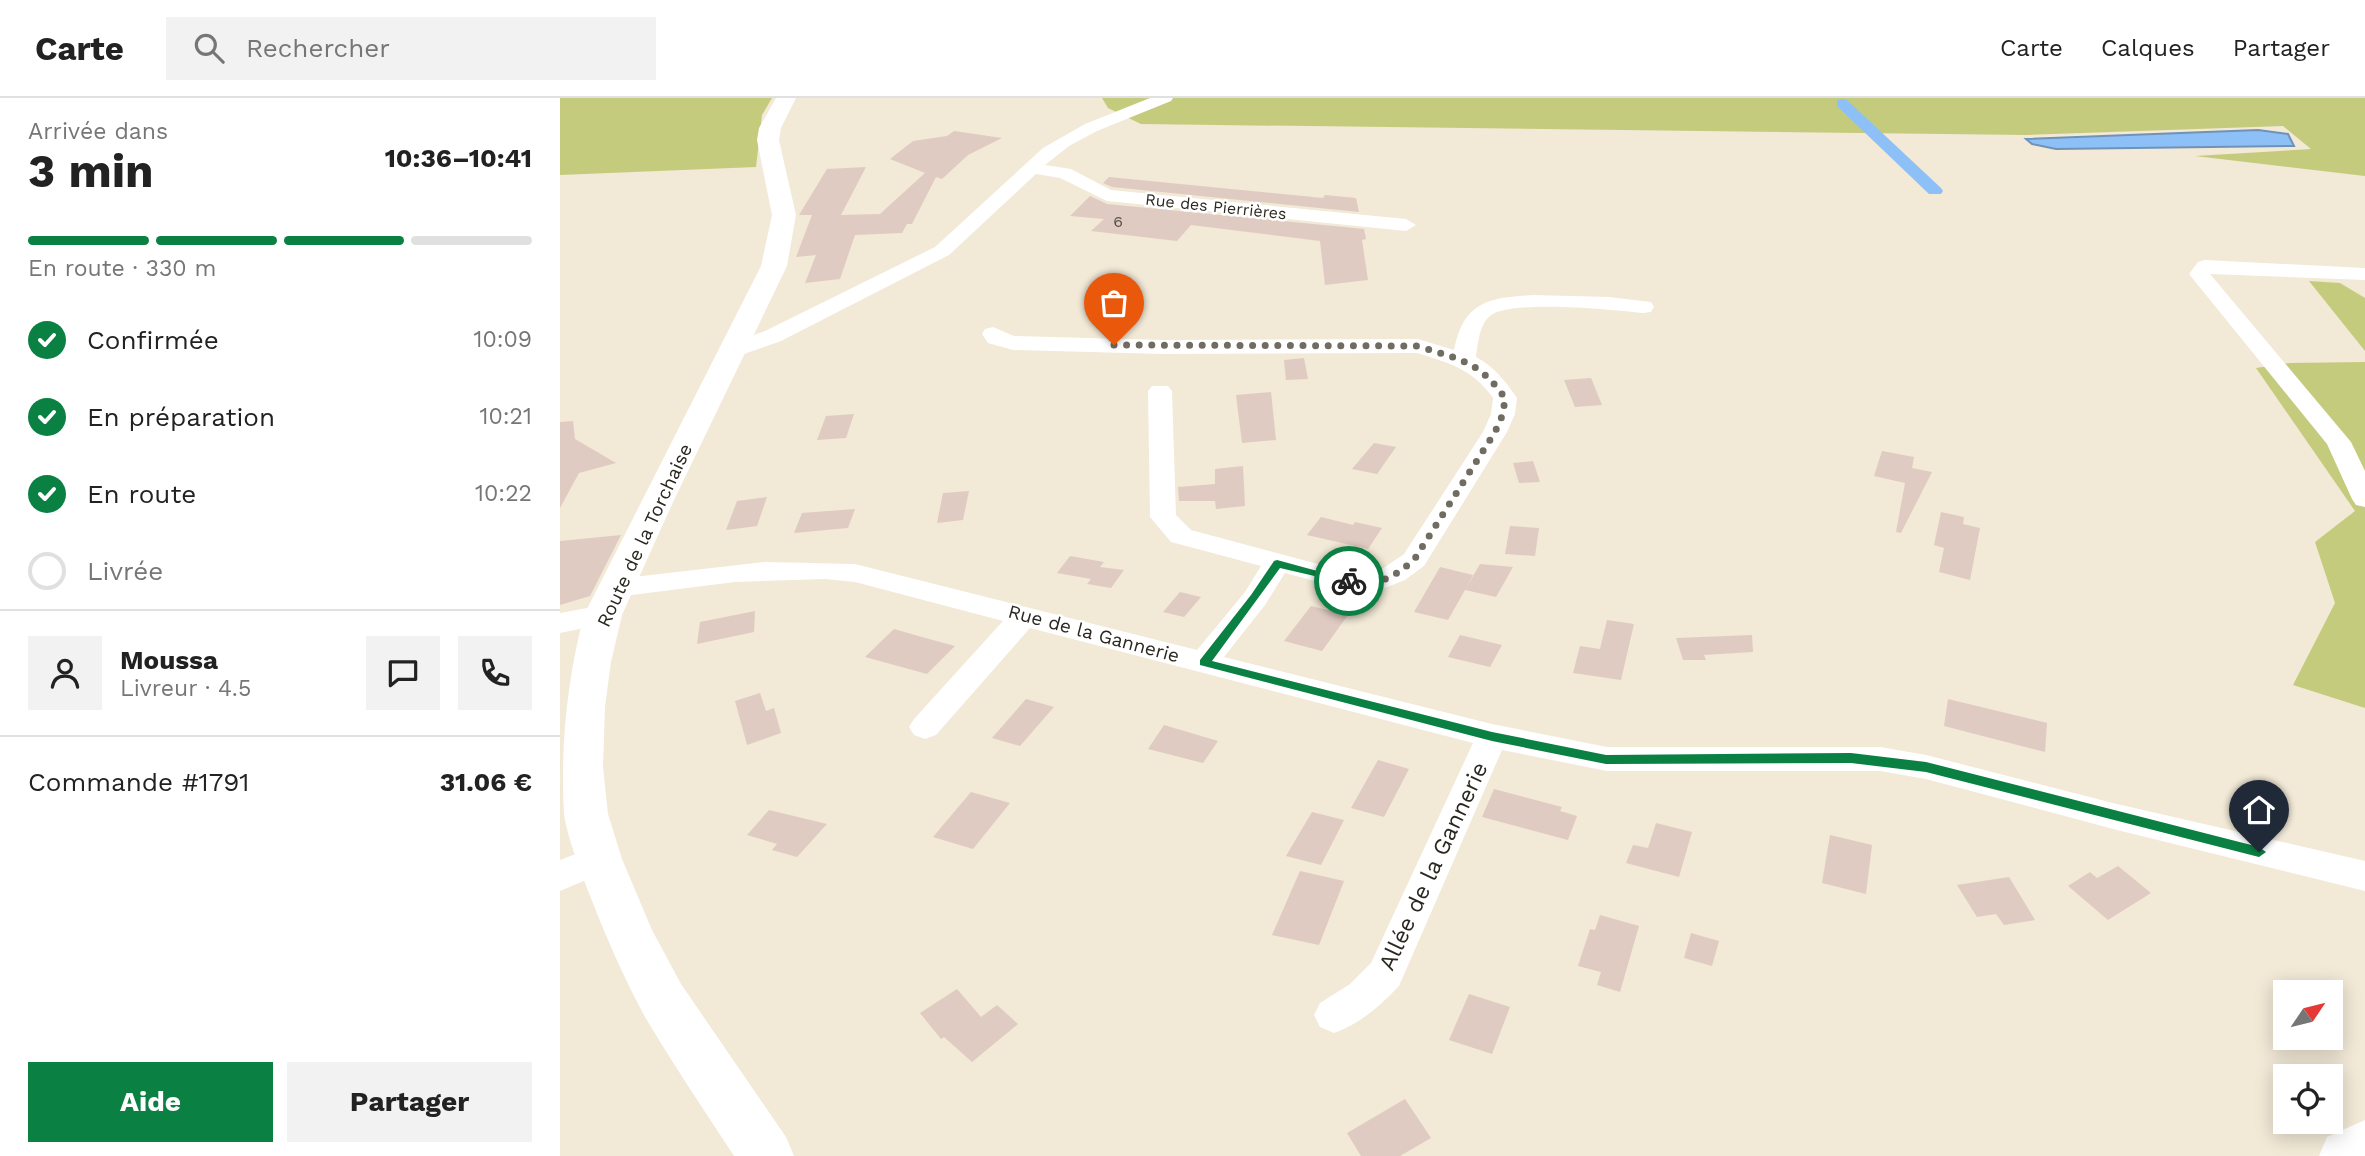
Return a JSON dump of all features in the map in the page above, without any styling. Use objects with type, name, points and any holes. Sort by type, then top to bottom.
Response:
[{"type":"main road","name":"Route de la Torchaise","points":[[766,1156],[663,1000],[630,935],[580,867],[586,814],[581,767],[584,707],[591,662],[610,602],[774,266],[781,243],[784,215],[769,139],[770,128],[786,98]]},
{"type":"main road","points":[[2347,1156],[2365,1146]]},
{"type":"street","points":[[736,342],[760,342],[942,250],[1068,137],[1090,125],[1165,98]]},
{"type":"street","name":"Rue des Pierrières","points":[[1031,169],[1065,173],[1107,195],[1377,225],[1406,225]]},
{"type":"street","points":[[2365,274],[2325,274],[2205,265],[2199,274],[2339,442],[2365,499]]},
{"type":"street","points":[[1424,348],[1470,327],[1484,310],[1504,303],[1582,302],[1643,307]]},
{"type":"street","points":[[1464,360],[1470,327]]},
{"type":"street","points":[[993,334],[996,338],[1013,343],[1163,347],[1356,345],[1424,348],[1464,360],[1491,378],[1505,398],[1503,414],[1495,432],[1414,560],[1397,574],[1381,582],[1359,584],[1181,536],[1169,526],[1163,517],[1160,391]]},
{"type":"street","points":[[1204,663],[1255,598],[1277,564]]},
{"type":"street","name":"Rue de la Gannerie","points":[[560,623],[610,602],[713,575],[821,569],[855,573],[1492,736],[1606,759],[1881,759],[1926,767],[2117,817],[2358,875]]},
{"type":"street","points":[[925,727],[1025,615]]},
{"type":"street","name":"Allée de la Gannerie","points":[[1334,1014],[1364,996],[1385,974],[1492,736]]},
{"type":"green space","points":[[560,98],[772,98],[762,115],[756,167],[560,175]]},
{"type":"green space","points":[[1102,98],[2365,98],[2365,176],[2195,156],[2311,149],[2283,126],[2026,135],[1141,124],[1108,108]]},
{"type":"green space","points":[[2309,281],[2340,283],[2365,298],[2365,351]]},
{"type":"green space","points":[[2365,362],[2365,708],[2293,685],[2335,603],[2315,542],[2355,511],[2256,368],[2290,363]]},
{"type":"water","points":[[2258,130],[2288,134],[2294,146],[2056,149],[2032,144],[2026,139]]},
{"type":"building","points":[[954,131],[1002,138],[968,155],[942,179],[936,177],[912,224],[907,224],[902,233],[855,235],[840,279],[805,283],[816,255],[796,257],[812,215],[799,215],[827,169],[866,167],[841,215],[880,214],[925,173],[890,159],[913,141],[947,136]]},
{"type":"building","points":[[1109,177],[1323,198],[1325,195],[1356,198],[1359,212],[1112,187],[1103,183]]},
{"type":"building","points":[[1090,196],[1107,204],[1364,229],[1366,239],[1362,240],[1368,280],[1325,285],[1320,241],[1191,225],[1177,241],[1091,231],[1104,219],[1070,216]]},
{"type":"building","points":[[1304,358],[1308,379],[1286,380],[1284,360]]},
{"type":"building","points":[[1591,378],[1602,405],[1575,407],[1564,380]]},
{"type":"building","points":[[1271,392],[1276,440],[1242,443],[1236,395]]},
{"type":"building","points":[[854,414],[846,438],[817,440],[826,416]]},
{"type":"building","points":[[573,421],[575,439],[616,463],[579,473],[560,508],[560,422]]},
{"type":"building","points":[[1374,443],[1396,447],[1377,474],[1352,469]]},
{"type":"building","points":[[1882,451],[1914,457],[1912,468],[1932,472],[1901,533],[1896,532],[1905,483],[1874,476]]},
{"type":"building","points":[[1533,461],[1540,482],[1519,483],[1513,463]]},
{"type":"building","points":[[1243,466],[1245,506],[1216,509],[1215,501],[1179,501],[1178,487],[1215,484],[1215,469]]},
{"type":"building","points":[[969,491],[963,520],[937,523],[943,493]]},
{"type":"building","points":[[767,497],[757,526],[726,530],[737,501]]},
{"type":"building","points":[[855,509],[848,528],[794,533],[802,513]]},
{"type":"building","points":[[1941,512],[1964,517],[1963,524],[1980,528],[1970,580],[1939,572],[1944,548],[1934,545]]},
{"type":"building","points":[[1321,517],[1353,525],[1355,522],[1382,528],[1368,549],[1307,535]]},
{"type":"building","points":[[1510,526],[1539,528],[1535,556],[1505,554]]},
{"type":"building","points":[[621,535],[590,596],[560,605],[560,541]]},
{"type":"building","points":[[1070,556],[1104,562],[1100,567],[1124,570],[1111,588],[1087,584],[1091,579],[1057,573]]},
{"type":"building","points":[[1480,564],[1513,567],[1496,597],[1465,590]]},
{"type":"building","points":[[1440,567],[1473,575],[1448,620],[1414,612]]},
{"type":"building","points":[[1180,592],[1201,597],[1184,617],[1163,612]]},
{"type":"building","points":[[1311,606],[1348,615],[1322,651],[1284,641]]},
{"type":"building","points":[[755,611],[754,632],[697,644],[700,622]]},
{"type":"building","points":[[1607,620],[1634,624],[1621,680],[1573,673],[1580,646],[1600,649]]},
{"type":"building","points":[[894,629],[955,646],[927,674],[865,657]]},
{"type":"building","points":[[1460,635],[1502,645],[1490,667],[1448,657]]},
{"type":"building","points":[[1752,635],[1753,652],[1704,655],[1706,660],[1683,660],[1676,638]]},
{"type":"building","points":[[760,693],[766,711],[774,708],[781,733],[747,745],[735,701]]},
{"type":"building","points":[[1026,699],[1054,707],[1020,746],[992,738]]},
{"type":"building","points":[[1948,699],[2047,723],[2045,752],[1944,726]]},
{"type":"building","points":[[1164,725],[1218,741],[1203,763],[1148,749]]},
{"type":"building","points":[[1378,760],[1409,769],[1384,817],[1351,808]]},
{"type":"building","points":[[1494,789],[1562,807],[1560,811],[1577,816],[1568,840],[1482,817]]},
{"type":"building","points":[[971,792],[1010,803],[973,849],[933,837]]},
{"type":"building","points":[[769,810],[827,824],[797,857],[772,850],[777,844],[747,835]]},
{"type":"building","points":[[1312,812],[1344,820],[1321,865],[1286,856]]},
{"type":"building","points":[[1656,823],[1692,832],[1679,877],[1626,863],[1633,845],[1648,848]]},
{"type":"building","points":[[1830,835],[1872,845],[1866,894],[1822,883]]},
{"type":"building","points":[[2118,866],[2151,893],[2108,920],[2068,886],[2090,872],[2097,878]]},
{"type":"building","points":[[1300,871],[1344,881],[1319,945],[1272,935]]},
{"type":"building","points":[[2009,877],[2035,920],[2004,925],[1996,914],[1977,917],[1957,885]]},
{"type":"building","points":[[1600,915],[1639,926],[1620,992],[1597,985],[1601,972],[1578,966],[1590,929],[1595,930]]},
{"type":"building","points":[[1691,933],[1719,941],[1712,966],[1684,958]]},
{"type":"building","points":[[957,989],[981,1017],[997,1005],[1018,1024],[972,1062],[944,1037],[941,1039],[920,1013]]},
{"type":"building","points":[[1469,994],[1510,1007],[1492,1054],[1449,1040]]},
{"type":"building","points":[[1405,1099],[1431,1138],[1400,1156],[1361,1156],[1347,1133]]},
{"type":"waterway","points":[[1842,103],[1935,191]]},
{"type":"way so far","points":[[1114,345],[1418,346],[1464,360],[1491,378],[1505,398],[1503,414],[1495,432],[1414,560],[1397,574],[1381,582],[1359,584],[1349,581]]},
{"type":"route","points":[[1349,581],[1277,564],[1255,598],[1204,663],[1492,736],[1606,759],[1851,758],[1881,759],[1926,767],[2259,852]]}]
